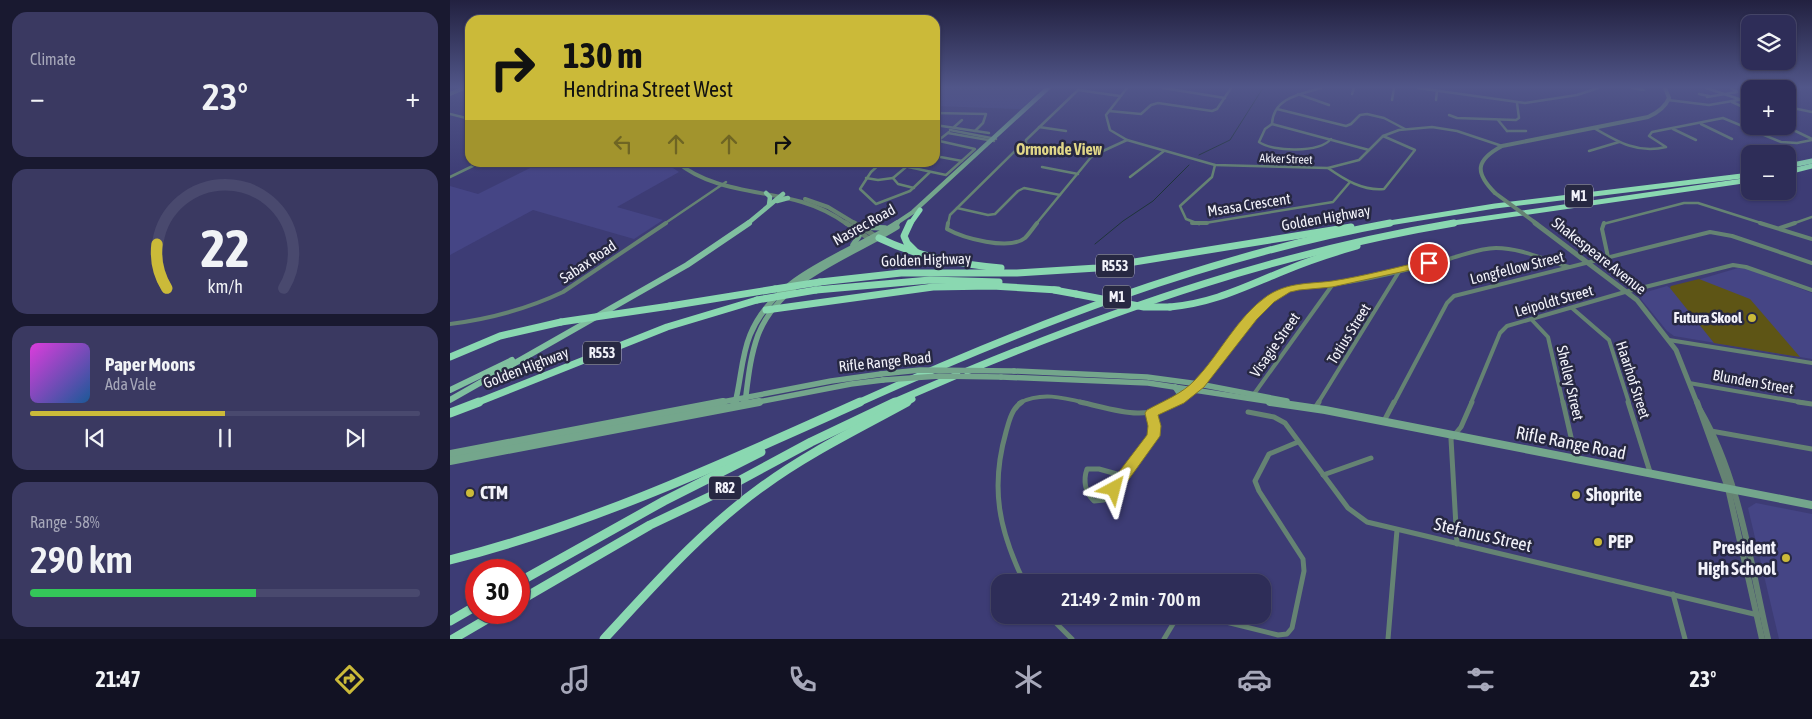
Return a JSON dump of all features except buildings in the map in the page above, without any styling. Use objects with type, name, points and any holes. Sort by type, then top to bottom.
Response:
[{"type":"highway","points":[[1796,164],[1812,161]]},
{"type":"highway","points":[[1796,170],[1812,166]]},
{"type":"highway","name":"M1","points":[[839,412],[1011,336],[1131,292],[1282,248],[1408,219],[1481,208],[1675,186],[1741,176]]},
{"type":"highway","name":"M1","points":[[936,384],[1052,335],[1153,298],[1245,269],[1374,237],[1415,229],[1518,212],[1680,192],[1741,182]]},
{"type":"highway","points":[[920,210],[905,231],[904,236],[907,243],[920,255]]},
{"type":"highway","name":"Golden Highway","points":[[450,357],[500,336],[562,322],[820,282],[901,273],[1064,271],[1132,264],[1408,219]]},
{"type":"highway","name":"Golden Highway","points":[[450,413],[667,328],[706,314],[757,300],[816,290],[948,279],[989,281],[1058,290],[1136,306],[1170,308],[1192,306],[1230,296],[1297,265],[1415,229]]},
{"type":"highway","points":[[874,238],[920,255],[974,266],[1064,271]]},
{"type":"highway","points":[[769,310],[933,287],[992,286],[1058,290]]},
{"type":"highway","points":[[604,639],[685,553],[743,501],[796,464],[936,384]]},
{"type":"highway","name":"R82","points":[[530,595],[650,526],[811,442],[936,384]]},
{"type":"highway","points":[[450,560],[501,548],[617,508],[710,470],[839,412]]},
{"type":"highway","name":"R82","points":[[530,576],[664,501],[839,412]]},
{"type":"highway","points":[[450,621],[465,612]]},
{"type":"highway","points":[[453,639],[479,624]]},
{"type":"main road","name":"Nasrec Road","points":[[746,401],[752,357],[759,331],[769,310],[810,276],[920,210],[1018,118]]},
{"type":"main road","name":"Nasrec Road","points":[[735,403],[745,349],[752,331],[780,294],[806,273],[846,250],[874,238],[891,227],[928,200],[994,140]]},
{"type":"main road","points":[[766,193],[770,197],[769,205]]},
{"type":"main road","points":[[450,400],[687,265],[741,229],[769,205],[784,196]]},
{"type":"main road","points":[[860,227],[876,229],[891,227]]},
{"type":"main road","points":[[846,250],[858,238],[853,228]]},
{"type":"main road","points":[[450,390],[582,325]]},
{"type":"main road","name":"Rifle Range Road","points":[[746,401],[760,395],[920,370],[1131,375],[1199,384],[1812,505]]},
{"type":"main road","name":"Rifle Range Road","points":[[450,461],[735,403],[882,377],[1001,377],[1128,382],[1175,387],[1315,408]]},
{"type":"main road","points":[[748,383],[752,392],[760,395]]},
{"type":"main road","points":[[718,402],[731,396],[738,387]]},
{"type":"main road","points":[[1175,387],[1180,393],[1179,399]]},
{"type":"main road","name":"Rifle Range Road","points":[[450,454],[718,402],[735,403]]},
{"type":"street","points":[[975,130],[983,123],[985,118]]},
{"type":"street","points":[[1026,144],[1026,140],[1048,118]]},
{"type":"street","name":"Akker Street","points":[[1106,118],[1108,127],[1112,132],[1127,140],[1215,165],[1328,168],[1358,161],[1382,136]]},
{"type":"street","points":[[1272,118],[1272,124]]},
{"type":"street","points":[[1315,118],[1346,126],[1351,125],[1358,118]]},
{"type":"street","points":[[1383,118],[1392,120],[1405,129]]},
{"type":"street","points":[[1457,118],[1498,120],[1518,118]]},
{"type":"street","points":[[1382,136],[1405,129],[1426,127],[1469,134],[1502,146],[1644,118]]},
{"type":"street","points":[[1594,128],[1639,151],[1664,148],[1665,145],[1651,138],[1649,134],[1726,119],[1779,142],[1806,142],[1812,139]]},
{"type":"street","points":[[940,138],[962,120]]},
{"type":"street","points":[[1498,120],[1508,132],[1526,131]]},
{"type":"street","points":[[1700,123],[1732,139]]},
{"type":"street","points":[[1272,124],[1265,129],[1259,142],[1267,147],[1309,149],[1324,146],[1331,140]]},
{"type":"street","points":[[1272,124],[1369,150]]},
{"type":"street","points":[[940,126],[989,133]]},
{"type":"street","points":[[1039,127],[1066,131]]},
{"type":"street","points":[[1673,128],[1696,140]]},
{"type":"street","points":[[1796,131],[1812,139]]},
{"type":"street","points":[[949,132],[994,140]]},
{"type":"street","points":[[1328,168],[1340,178],[1350,182],[1374,189],[1384,189],[1414,151],[1382,136]]},
{"type":"street","points":[[1092,156],[1026,144],[1019,147],[957,208],[948,220],[946,228],[961,237],[1013,244],[1024,239],[1092,156],[1127,140]]},
{"type":"street","points":[[866,178],[878,180],[893,178],[907,167],[947,174],[974,149],[940,142]]},
{"type":"street","points":[[1589,151],[1619,142]]},
{"type":"street","name":"Shakespeare Avenue","points":[[1502,146],[1486,154],[1479,166],[1483,180],[1494,193],[1628,292],[1676,350],[1731,489],[1760,615]]},
{"type":"street","points":[[1130,177],[1164,151]]},
{"type":"street","points":[[940,157],[962,161]]},
{"type":"street","name":"Msasa Crescent","points":[[1215,165],[1213,176],[1180,205],[1180,210],[1190,223],[1200,224],[1325,204],[1332,202],[1350,182]]},
{"type":"street","points":[[450,177],[471,167]]},
{"type":"street","points":[[682,167],[687,172],[712,180],[824,205],[874,238]]},
{"type":"street","points":[[878,167],[866,178],[860,190],[876,204],[914,188],[930,172]]},
{"type":"street","points":[[1042,168],[1078,174]]},
{"type":"street","points":[[893,178],[898,184],[914,188]]},
{"type":"street","points":[[725,183],[784,196],[823,209],[853,228],[874,238]]},
{"type":"street","name":"Sabax Road","points":[[450,324],[472,322],[502,315],[536,304],[563,292],[725,183]]},
{"type":"street","points":[[957,208],[988,215],[995,214],[1018,191],[1024,188],[1060,195]]},
{"type":"street","points":[[1608,257],[1602,229],[1603,223],[1687,202],[1711,205],[1812,239]]},
{"type":"street","points":[[1780,228],[1812,217]]},
{"type":"street","name":"Longfellow Street","points":[[1384,422],[1451,297],[1714,232],[1737,237],[1812,263]]},
{"type":"street","points":[[1020,574],[1008,548],[1000,524],[997,479],[1001,446],[1012,414],[1018,405],[1028,397],[1045,395],[1133,413],[1151,413],[1193,390],[1253,316],[1270,300],[1292,288],[1332,284],[1497,248],[1569,267]]},
{"type":"street","name":"Leipoldt Street","points":[[1454,435],[1461,427],[1501,331],[1510,325],[1628,292],[1736,265],[1812,290]]},
{"type":"street","name":"Totius Street","points":[[1315,408],[1400,270]]},
{"type":"street","name":"Visagie Street","points":[[1254,395],[1332,284]]},
{"type":"street","name":"Haarhof Street","points":[[1572,308],[1609,340],[1650,474]]},
{"type":"street","name":"Shelley Street","points":[[1531,319],[1548,337],[1576,459]]},
{"type":"street","points":[[1669,340],[1812,363]]},
{"type":"street","name":"Blunden Street","points":[[1690,382],[1812,404]]},
{"type":"street","name":"Stefanus Street","points":[[1248,412],[1281,421],[1355,514],[1367,522],[1760,615]]},
{"type":"street","points":[[1124,476],[1099,469],[1087,469],[1084,476],[1088,496],[1094,501],[1104,500],[1124,476],[1153,436],[1155,426],[1151,413]]},
{"type":"street","points":[[1709,430],[1812,449]]},
{"type":"street","points":[[1454,435],[1451,440],[1457,544]]},
{"type":"street","points":[[1234,624],[1278,635],[1287,634],[1292,628],[1304,571],[1303,559],[1259,491],[1255,481],[1269,454],[1298,442]]},
{"type":"street","points":[[1323,474],[1371,458]]},
{"type":"street","points":[[1388,639],[1397,530]]},
{"type":"street","points":[[1673,594],[1685,639]]},
{"type":"street","points":[[1760,615],[1762,639]]},
{"type":"street","points":[[1760,615],[1768,639]]},
{"type":"street","points":[[1057,624],[1072,639]]},
{"type":"street","points":[[1164,639],[1173,624]]},
{"type":"shaded area","points":[[532,167],[672,167],[679,172],[617,207],[663,220],[634,239],[533,210],[450,255],[450,186],[478,194]]},
{"type":"shaded area","name":"Futura Skool","points":[[1738,268],[1748,269],[1812,293],[1812,359],[1674,336],[1667,331],[1641,299],[1643,293],[1667,286],[1670,288]]},
{"type":"shaded area","points":[[1699,279],[1750,299],[1800,357],[1714,343],[1670,288],[1671,286]]},
{"type":"shaded area","name":"President High School","points":[[1756,503],[1812,514],[1812,639],[1779,639],[1748,508]]},
{"type":"waterway","points":[[1199,155],[1230,140],[1244,118]]},
{"type":"waterway","points":[[1095,244],[1123,221],[1153,201],[1189,165]]},
{"type":"place","name":"Futura Skool","points":[[1752,318]]},
{"type":"place","name":"CTM","points":[[470,493]]},
{"type":"place","name":"Shoprite","points":[[1576,495]]},
{"type":"place","name":"PEP","points":[[1598,542]]},
{"type":"place","name":"President High School","points":[[1786,558]]},
{"type":"district","name":"Ormonde View","points":[[1059,149]]},
{"type":"route","points":[[1114,489],[1153,436],[1155,426],[1151,413],[1193,390],[1253,316],[1276,295],[1298,286],[1332,284],[1429,263]]}]
